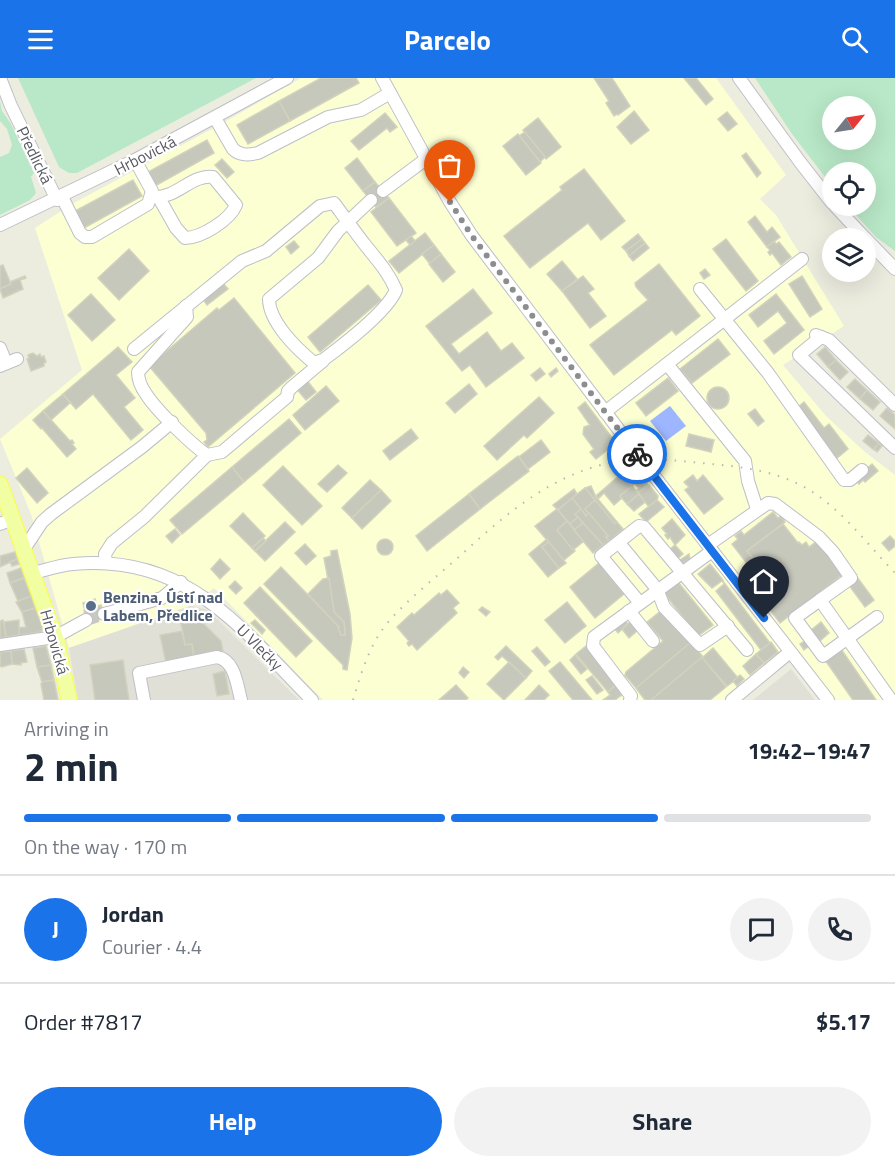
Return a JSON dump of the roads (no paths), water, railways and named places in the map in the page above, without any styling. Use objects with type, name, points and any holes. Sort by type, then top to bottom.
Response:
[{"type":"main road","name":"Hrbovická","points":[[0,484],[6,521],[24,549],[62,656],[69,700]]},
{"type":"street","name":"Předlická","points":[[0,78],[11,106],[80,233],[86,237],[92,237],[156,198]]},
{"type":"street","name":"Hrbovická","points":[[0,225],[135,160],[287,78]]},
{"type":"street","points":[[382,78],[426,159],[472,236],[828,700]]},
{"type":"street","points":[[740,78],[822,189]]},
{"type":"street","points":[[215,118],[233,149],[237,153],[246,155],[258,153],[328,117],[361,111],[390,93]]},
{"type":"street","points":[[383,191],[426,159]]},
{"type":"street","points":[[135,160],[156,198],[185,238],[203,235],[234,211],[236,205],[213,177],[205,176],[179,191],[156,198]]},
{"type":"street","points":[[323,360],[314,363],[302,353],[276,322],[269,309],[268,299],[318,258],[348,222],[371,200]]},
{"type":"street","points":[[106,563],[105,554],[112,543],[144,517],[207,455],[222,452],[287,397],[292,387],[383,309],[393,299],[396,290],[390,275],[334,203],[320,206],[266,251],[242,261],[134,349]]},
{"type":"street","points":[[845,216],[855,228]]},
{"type":"street","points":[[876,250],[895,269]]},
{"type":"street","points":[[605,412],[802,260]]},
{"type":"street","points":[[700,289],[768,373],[844,480],[850,480],[862,470]]},
{"type":"street","points":[[186,306],[188,317],[138,372],[138,380],[146,395],[196,448],[207,455]]},
{"type":"street","points":[[895,405],[821,337],[799,354],[895,448]]},
{"type":"street","points":[[0,348],[8,363]]},
{"type":"street","points":[[668,364],[745,460],[748,481],[757,509]]},
{"type":"street","points":[[24,549],[42,522],[51,514],[126,460],[172,422]]},
{"type":"street","points":[[630,700],[631,696],[593,646],[594,637],[682,572],[768,502],[775,504],[819,537],[833,552],[851,578],[795,618],[822,656],[877,617]]},
{"type":"street","points":[[640,603],[601,556],[636,527],[644,527],[747,651]]},
{"type":"street","points":[[619,543],[657,590],[664,607],[700,645],[728,626]]},
{"type":"street","name":"U Vlečky","points":[[33,573],[72,564],[106,563],[148,570],[181,582],[219,607],[312,700]]},
{"type":"street","points":[[104,614],[162,598],[181,582]]},
{"type":"street","points":[[820,600],[891,700]]},
{"type":"street","points":[[629,611],[653,641]]},
{"type":"street","points":[[0,645],[55,637],[86,620]]},
{"type":"street","points":[[732,700],[790,652]]},
{"type":"street","points":[[144,700],[139,673],[217,657],[224,658],[230,664],[241,700]]},
{"type":"water","points":[[670,406],[686,426],[666,441],[650,421]]},
{"type":"tunnel","points":[[86,620],[104,614]]},
{"type":"railway","points":[[353,700],[364,665],[375,641],[387,623],[407,602],[515,509],[554,484],[597,466],[631,460],[666,460],[750,469],[788,479],[823,499],[855,529],[895,573]]},
{"type":"place","name":"Benzina, Ústí nad Labem, Předlice","points":[[91,606]]}]
